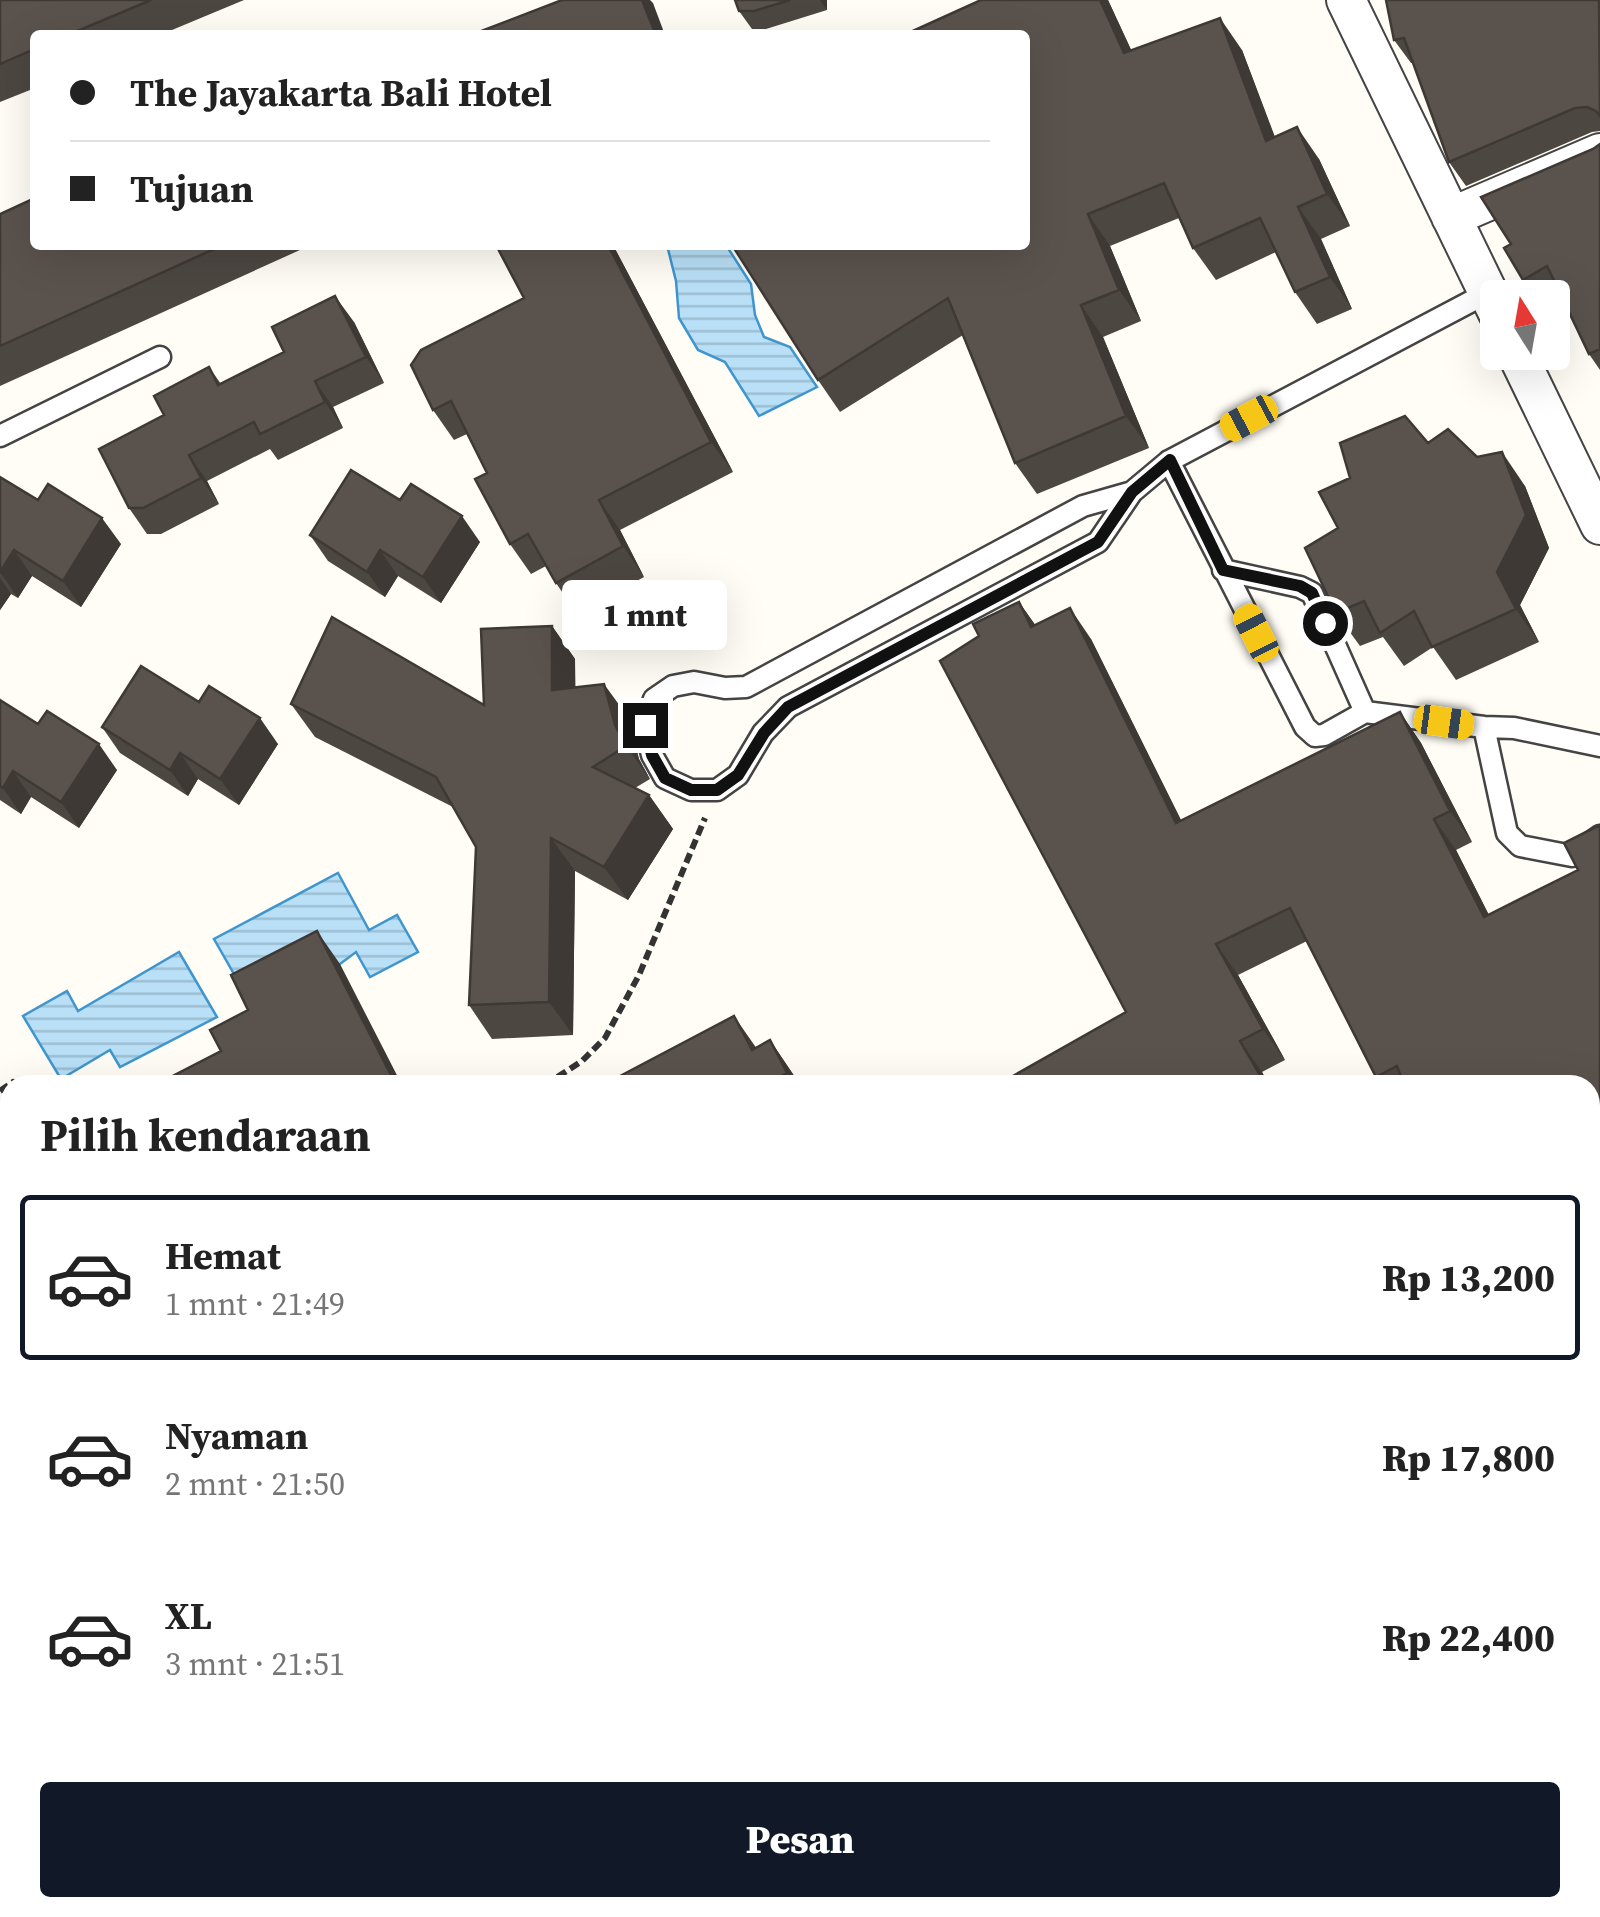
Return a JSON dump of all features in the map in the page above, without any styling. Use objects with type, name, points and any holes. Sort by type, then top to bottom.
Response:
[{"type":"street","points":[[1346,0],[1481,280]]},
{"type":"street","points":[[1450,217],[1600,152]]},
{"type":"street","points":[[1525,370],[1600,524]]},
{"type":"lane","points":[[1132,492],[1083,506],[746,688],[694,682],[673,686],[654,700],[645,725],[652,755],[665,778],[691,790],[717,790],[738,775],[764,733],[788,707],[1098,542],[1132,492],[1170,460],[1480,309]]},
{"type":"lane","points":[[0,436],[160,357]]},
{"type":"lane","points":[[1170,460],[1223,570],[1308,731],[1315,736],[1365,712],[1514,728],[1600,746]]},
{"type":"lane","points":[[1223,570],[1300,586],[1312,593],[1365,712]]},
{"type":"lane","points":[[1484,727],[1507,833],[1520,846],[1572,856],[1600,836]]},
{"type":"path","points":[[560,1075],[582,1061],[605,1038],[638,976],[717,790]]},
{"type":"water","points":[[668,250],[729,250],[751,284],[755,315],[764,337],[790,347],[817,387],[759,416],[725,362],[698,350],[679,318]]},
{"type":"water","points":[[338,873],[369,930],[397,915],[418,952],[370,977],[356,952],[254,1009],[214,939]]},
{"type":"water","points":[[179,952],[217,1017],[120,1067],[110,1050],[68,1075],[59,1075],[23,1016],[67,991],[78,1011]]},
{"type":"building","points":[[0,0],[151,0],[80,30],[30,30],[30,51],[0,64]]},
{"type":"building","points":[[562,0],[642,0],[654,30],[484,30]]},
{"type":"building","points":[[735,0],[790,0],[754,11],[739,11]]},
{"type":"building","points":[[981,0],[1100,0],[1124,53],[1220,18],[1266,141],[1297,127],[1327,194],[1298,207],[1330,277],[1295,292],[1260,218],[1193,248],[1164,183],[1088,214],[1119,290],[1081,305],[1126,416],[1015,463],[948,298],[818,380],[735,250],[1030,250],[1030,30],[915,30]]},
{"type":"building","points":[[1386,0],[1599,0],[1600,116],[1587,107],[1575,108],[1449,162],[1404,38],[1394,40]]},
{"type":"building","points":[[1600,144],[1600,349],[1589,354],[1570,314],[1570,280],[1554,280],[1547,266],[1523,280],[1504,248],[1511,244],[1481,197]]},
{"type":"building","points":[[30,200],[30,250],[212,250],[0,346],[0,214]]},
{"type":"building","points":[[499,250],[611,250],[711,442],[599,500],[623,546],[556,583],[528,534],[510,544],[475,479],[487,473],[451,401],[433,410],[411,365],[421,350],[524,298]]},
{"type":"building","points":[[335,296],[366,357],[315,381],[325,402],[260,434],[254,422],[189,455],[201,478],[143,508],[129,508],[99,449],[164,415],[154,396],[209,367],[218,385],[284,352],[272,327]]},
{"type":"building","points":[[1405,416],[1428,443],[1448,429],[1477,457],[1502,452],[1526,515],[1497,572],[1516,609],[1432,647],[1414,611],[1380,633],[1364,601],[1336,613],[1305,548],[1338,528],[1319,492],[1350,478],[1340,443]]},
{"type":"building","points":[[351,470],[400,500],[411,484],[462,516],[423,577],[380,550],[367,572],[310,535]]},
{"type":"building","points":[[0,477],[38,500],[48,484],[102,518],[63,581],[14,550],[0,572]]},
{"type":"building","points":[[1019,602],[1031,627],[1070,608],[1176,823],[1400,712],[1450,811],[1434,819],[1484,917],[1578,870],[1564,843],[1600,825],[1600,1075],[1400,1075],[1397,1066],[1375,1075],[1290,908],[1216,944],[1263,1029],[1240,1041],[1260,1075],[1015,1075],[1126,1012],[940,661],[979,636],[973,624]]},
{"type":"building","points":[[332,617],[484,705],[481,629],[552,626],[552,690],[604,684],[615,725],[626,746],[593,767],[649,795],[604,867],[551,838],[549,1002],[469,1005],[476,847],[436,777],[291,704]]},
{"type":"building","points":[[141,666],[199,702],[209,686],[260,718],[220,779],[180,753],[170,770],[102,727]]},
{"type":"building","points":[[0,700],[38,724],[47,711],[99,744],[61,802],[13,771],[3,788],[0,786]]},
{"type":"building","points":[[317,931],[391,1075],[174,1075],[221,1051],[210,1030],[248,1010],[231,975]]},
{"type":"building","points":[[734,1016],[752,1050],[770,1040],[787,1073],[783,1075],[622,1075]]},
{"type":"route","points":[[645,725],[652,755],[665,778],[691,790],[717,790],[738,775],[764,733],[788,707],[1098,542],[1132,492],[1170,460],[1223,570],[1300,586],[1312,593],[1325,623]]}]
